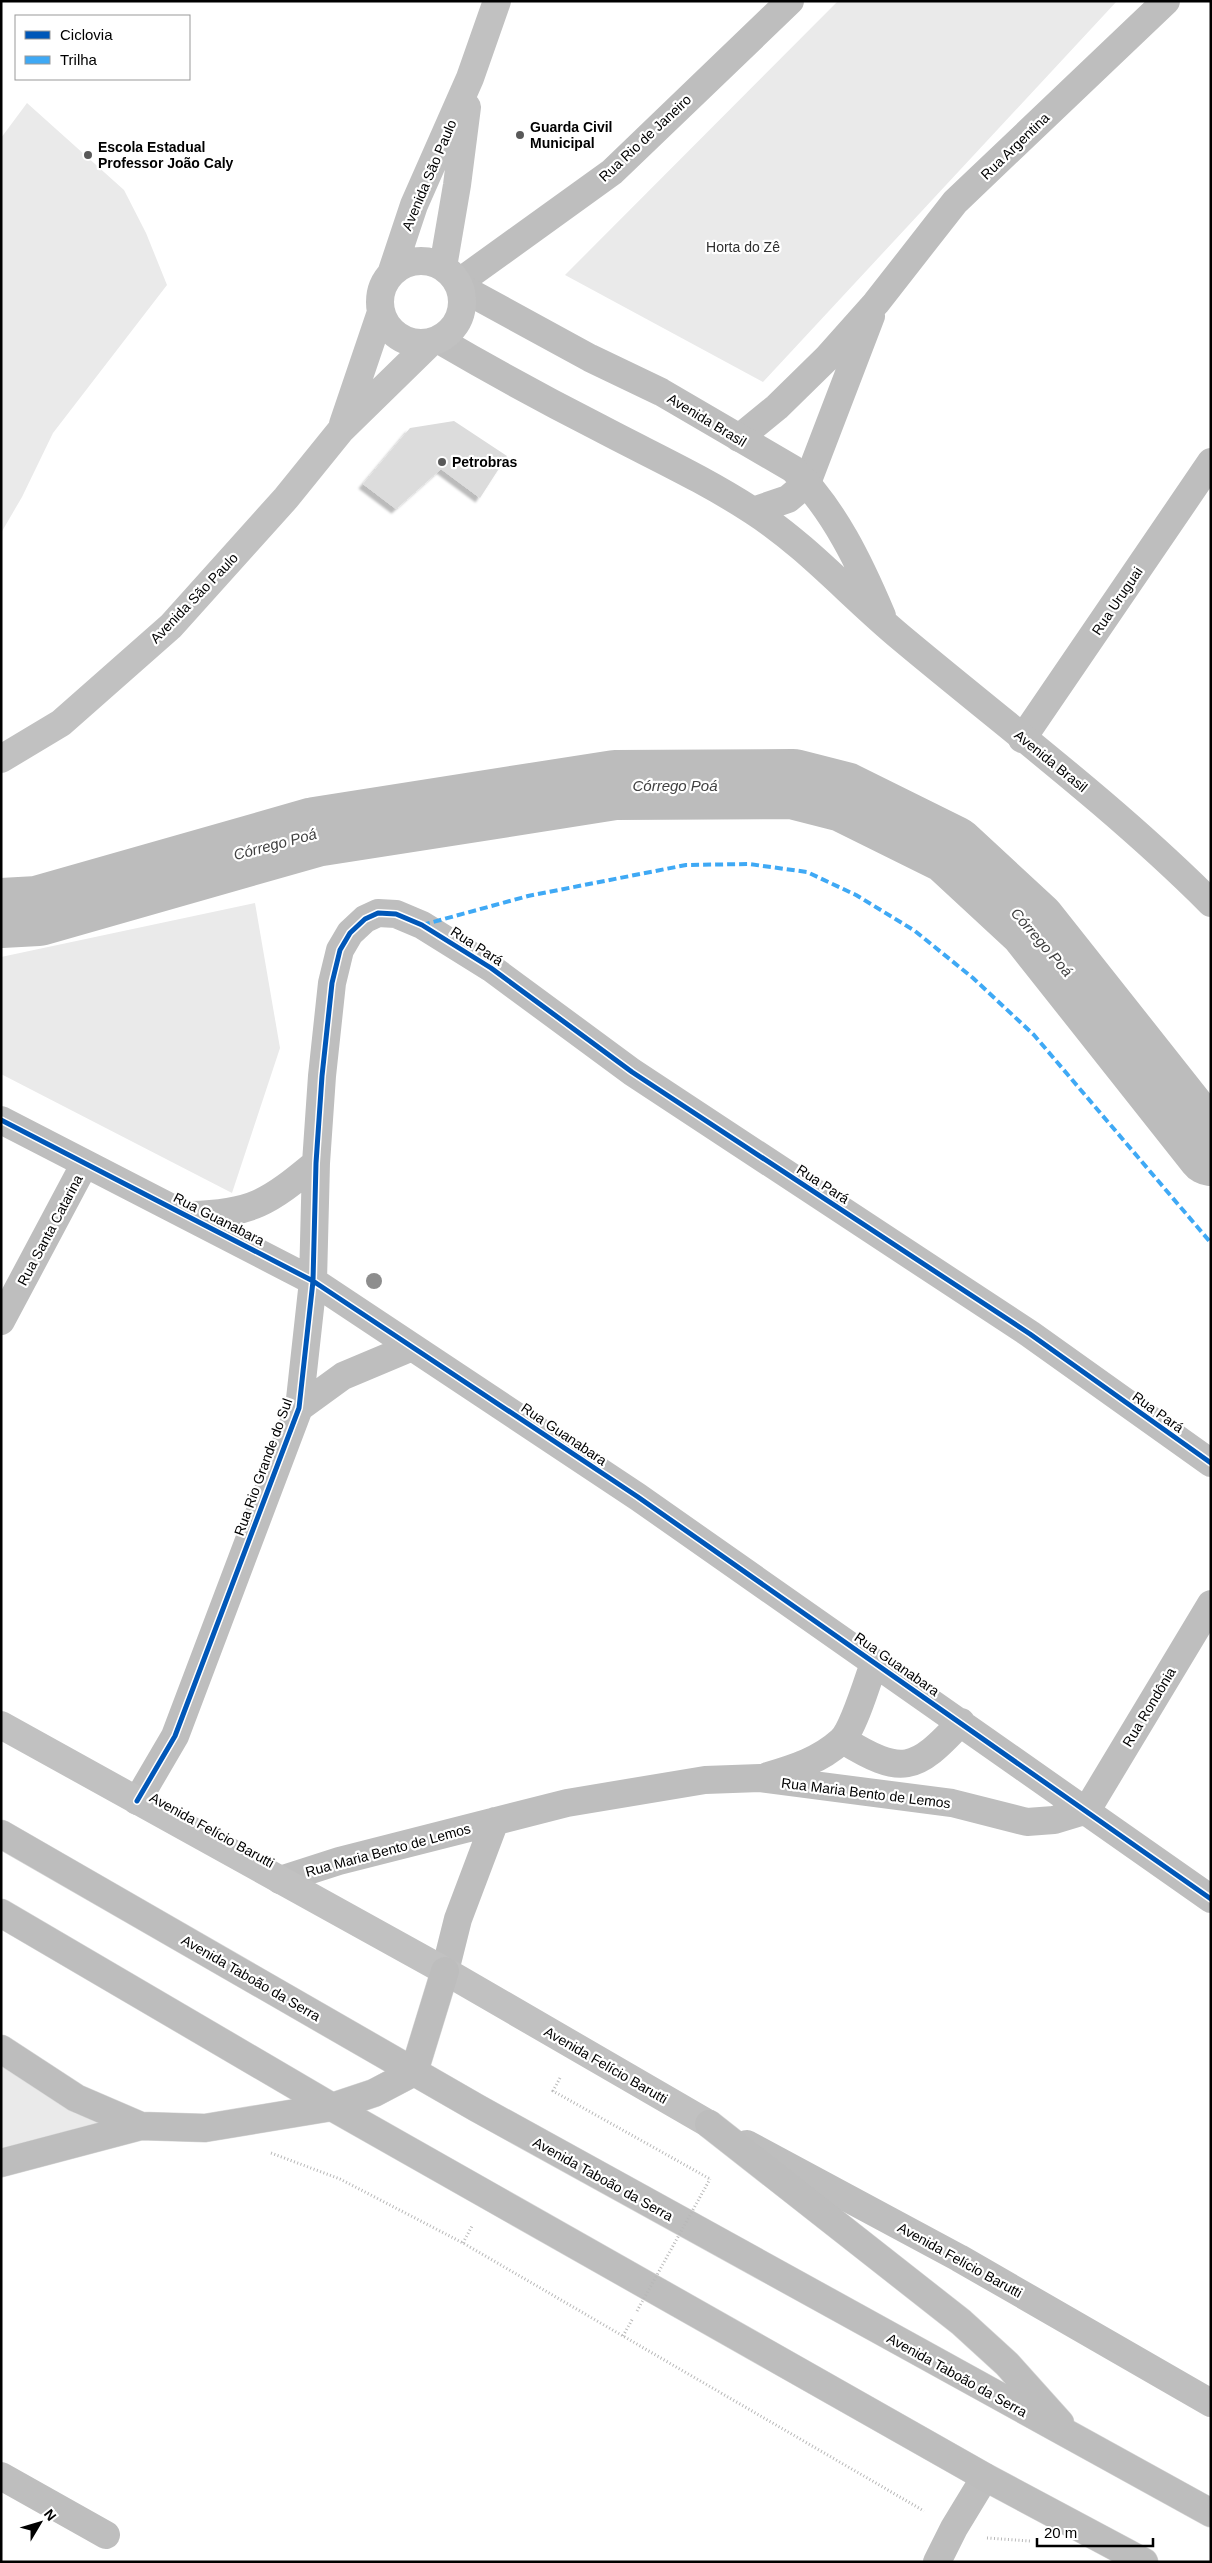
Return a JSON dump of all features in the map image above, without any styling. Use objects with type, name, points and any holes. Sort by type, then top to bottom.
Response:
[{"type":"highway","name":"Avenida Taboão da Serra","points":[[1,1834],[414,2072],[1074,2439],[1211,2513]]},
{"type":"highway","points":[[3,1915],[332,2107],[985,2477],[1144,2562]]},
{"type":"highway","points":[[1,2163],[141,2126],[205,2128],[332,2107],[374,2092],[414,2072],[445,1971]]},
{"type":"highway","points":[[1,2048],[76,2098],[141,2126]]},
{"type":"highway","points":[[709,2124],[961,2322],[1007,2364],[1074,2439]]},
{"type":"main road","name":"Avenida São Paulo","points":[[391,274],[414,205],[470,78],[497,1]]},
{"type":"main road","name":"Avenida São Paulo","points":[[454,278],[458,185],[470,78]]},
{"type":"main road","points":[[416,261],[429,262],[454,278],[463,302],[460,318],[452,331],[435,341],[418,344],[400,337],[386,324],[381,312],[380,299],[383,285],[391,274],[402,265],[416,261]]},
{"type":"main road","name":"Avenida São Paulo","points":[[341,430],[381,312]]},
{"type":"main road","name":"Avenida São Paulo","points":[[1,759],[61,723],[171,626],[286,498],[341,430],[435,341]]},
{"type":"main road","name":"Avenida Felício Barutti","points":[[1,1725],[445,1971],[709,2124]]},
{"type":"street","name":"Rua Rio de Janeiro","points":[[454,278],[488,260],[612,172],[790,1]]},
{"type":"street","name":"Rua Argentina","points":[[738,438],[783,401],[827,358],[876,303],[956,202],[1166,1]]},
{"type":"street","name":"Avenida Brasil","points":[[454,278],[590,358],[662,392],[793,469],[807,483],[843,535],[869,585],[885,624]]},
{"type":"street","name":"Rua Argentina","points":[[807,483],[876,303]]},
{"type":"street","name":"Avenida Brasil","points":[[435,341],[690,474],[753,510],[781,530],[885,624],[1083,786],[1139,835],[1211,903]]},
{"type":"street","name":"Rua Uruguai","points":[[1022,738],[1211,462]]},
{"type":"street","points":[[753,510],[788,499],[807,483]]},
{"type":"street","name":"Rua Rio Grande do Sul","points":[[137,1801],[175,1736],[299,1408],[313,1281],[316,1163],[326,1035],[332,983],[340,950],[350,933],[365,919],[378,913],[396,914],[422,925]]},
{"type":"street","name":"Rua Pará","points":[[422,925],[491,968],[632,1072],[1030,1334],[1211,1463]]},
{"type":"street","name":"Rua Guanabara","points":[[1,1120],[84,1165],[187,1215],[313,1281],[638,1497],[1087,1810]]},
{"type":"street","points":[[187,1215],[222,1214],[247,1210],[281,1191],[316,1163]]},
{"type":"street","name":"Rua Santa Catarina","points":[[1,1321],[84,1165]]},
{"type":"street","name":"Rua Rio Grande do Sul","points":[[299,1408],[344,1376],[412,1347]]},
{"type":"street","name":"Rua Rondônia","points":[[1087,1810],[1211,1604]]},
{"type":"street","points":[[874,1663],[861,1700],[842,1740],[882,1761],[904,1764],[920,1760],[934,1750],[961,1722]]},
{"type":"street","name":"Rua Maria Bento de Lemos","points":[[760,1778],[804,1765],[842,1740]]},
{"type":"street","points":[[902,1797],[904,1764]]},
{"type":"street","name":"Rua Maria Bento de Lemos","points":[[280,1880],[338,1861],[567,1803],[705,1780],[760,1778],[952,1803],[1026,1822],[1054,1820],[1087,1810]]},
{"type":"street","points":[[1087,1810],[1211,1899]]},
{"type":"street","name":"Rua Maria Bento de Lemos","points":[[445,1971],[458,1918],[495,1821]]},
{"type":"street","name":"Avenida Felício Barutti","points":[[709,2124],[959,2258],[1211,2403]]},
{"type":"street","points":[[1,2476],[106,2535]]},
{"type":"street","points":[[937,2562],[954,2528],[985,2477]]},
{"type":"path","points":[[568,2083],[560,2078],[553,2091],[710,2179],[623,2336]]},
{"type":"path","points":[[268,2152],[340,2179],[463,2243],[954,2528],[992,2540],[1037,2542]]},
{"type":"path","points":[[463,2243],[475,2220]]},
{"type":"green space","name":"Horta do Zê","points":[[838,1],[1117,1],[763,382],[565,275]]},
{"type":"green space","points":[[27,103],[124,190],[146,233],[167,285],[53,433],[22,497],[1,533],[1,138]]},
{"type":"green space","points":[[255,903],[280,1048],[232,1193],[1,1074],[1,957]]},
{"type":"green space","points":[[1,2063],[20,2078],[77,2114],[105,2122],[1,2152]]},
{"type":"building","name":"Petrobras","points":[[454,421],[507,456],[480,498],[441,469],[396,509],[363,484],[410,428]]},
{"type":"waterway","name":"Córrego Poá","points":[[1,913],[38,911],[315,832],[615,785],[793,784],[844,797],[951,850],[1032,925],[1211,1151]]},
{"type":"marked path","points":[[422,925],[528,896],[686,865],[749,864],[807,872],[856,895],[915,931],[973,978],[1034,1035],[1211,1243]]},
{"type":"cycle path","points":[[137,1801],[175,1736],[299,1408],[313,1281],[316,1163],[322,1076],[332,983],[340,950],[350,933],[365,919],[378,913],[396,914],[422,925],[491,968],[632,1072],[1030,1334],[1211,1463]]},
{"type":"cycle path","points":[[1,1120],[313,1281],[638,1497],[1211,1899]]},
{"type":"place","name":"Guarda Civil Municipal","points":[[520,135]]},
{"type":"place","name":"Escola Estadual Professor João Caly","points":[[88,155]]},
{"type":"place","name":"Petrobras","points":[[442,462]]}]
